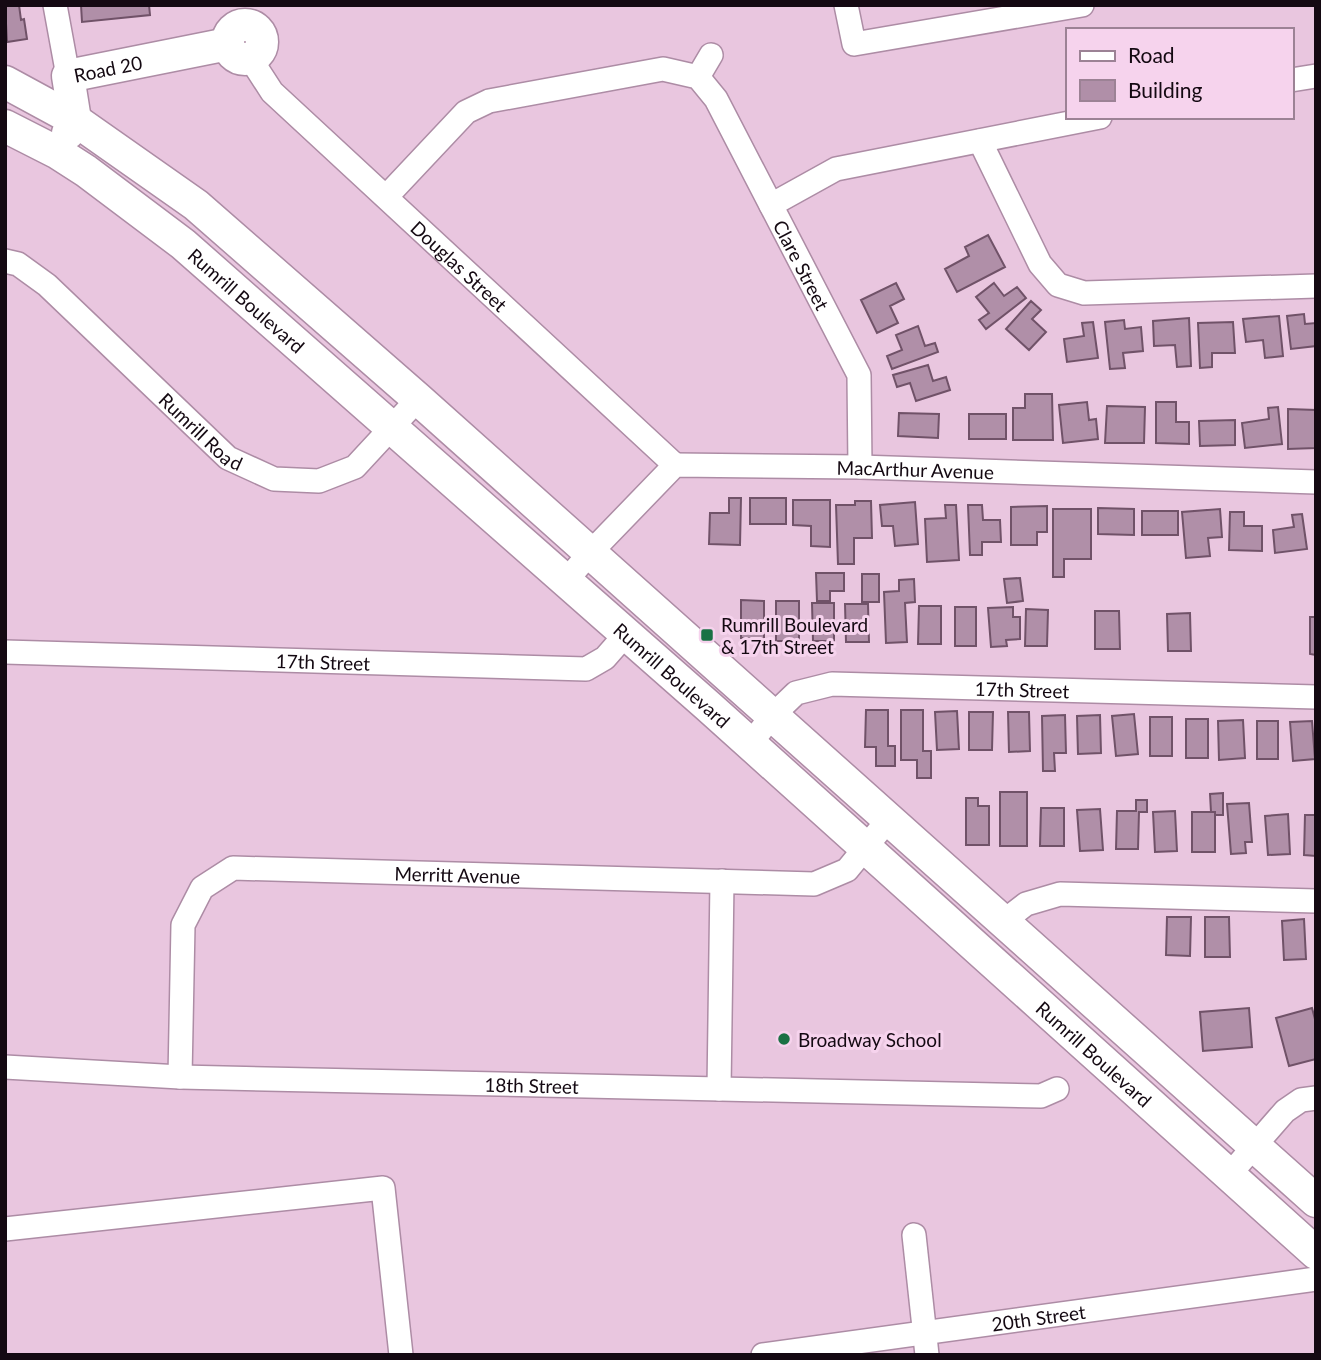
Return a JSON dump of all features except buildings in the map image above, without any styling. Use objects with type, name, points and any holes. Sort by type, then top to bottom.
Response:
[{"type":"main road","name":"Road 20","points":[[75,120],[68,76],[244,33]]},
{"type":"main road","name":"Rumrill Boulevard","points":[[5,82],[75,120],[196,205],[418,399],[1316,1201]]},
{"type":"main road","points":[[58,153],[75,120]]},
{"type":"main road","name":"Rumrill Boulevard","points":[[5,126],[58,153],[92,175],[183,244],[750,744],[1316,1253]]},
{"type":"street","points":[[55,5],[68,76]]},
{"type":"street","points":[[846,5],[854,44],[1082,5]]},
{"type":"street","name":"Douglas Street","points":[[244,33],[272,92],[675,466]]},
{"type":"street","points":[[386,197],[466,112],[489,101],[663,69],[698,77],[711,55]]},
{"type":"street","points":[[1293,80],[1316,76]]},
{"type":"street","name":"Clare Street","points":[[698,77],[716,99],[859,376],[860,467]]},
{"type":"street","points":[[771,205],[836,169],[1090,119]]},
{"type":"street","points":[[979,141],[1040,264],[1058,285],[1084,293],[1316,286]]},
{"type":"street","name":"Rumrill Road","points":[[5,261],[18,264],[47,285],[228,458],[274,479],[319,481],[355,467],[418,399]]},
{"type":"street","points":[[565,582],[675,466]]},
{"type":"street","name":"MacArthur Avenue","points":[[675,466],[860,467],[1316,482]]},
{"type":"street","name":"17th Street","points":[[5,652],[586,669],[605,658],[626,634]]},
{"type":"street","name":"17th Street","points":[[750,744],[772,716],[796,693],[832,684],[1316,696]]},
{"type":"street","name":"Merritt Avenue","points":[[180,1077],[183,925],[202,888],[233,868],[814,884],[846,870],[888,820]]},
{"type":"street","points":[[719,1089],[722,881]]},
{"type":"street","points":[[1004,921],[1026,904],[1060,894],[1316,901]]},
{"type":"street","name":"18th Street","points":[[5,1067],[180,1077],[1041,1096],[1056,1089]]},
{"type":"street","points":[[1229,1175],[1285,1111],[1301,1100],[1316,1098]]},
{"type":"street","points":[[5,1229],[383,1188],[401,1355]]},
{"type":"street","points":[[914,1235],[926,1344]]},
{"type":"street","name":"20th Street","points":[[763,1355],[926,1344],[1316,1279]]},
{"type":"place","name":"Rumrill Boulevard & 17th Street","points":[[707,635]]},
{"type":"place","name":"Broadway School","points":[[784,1039]]}]
